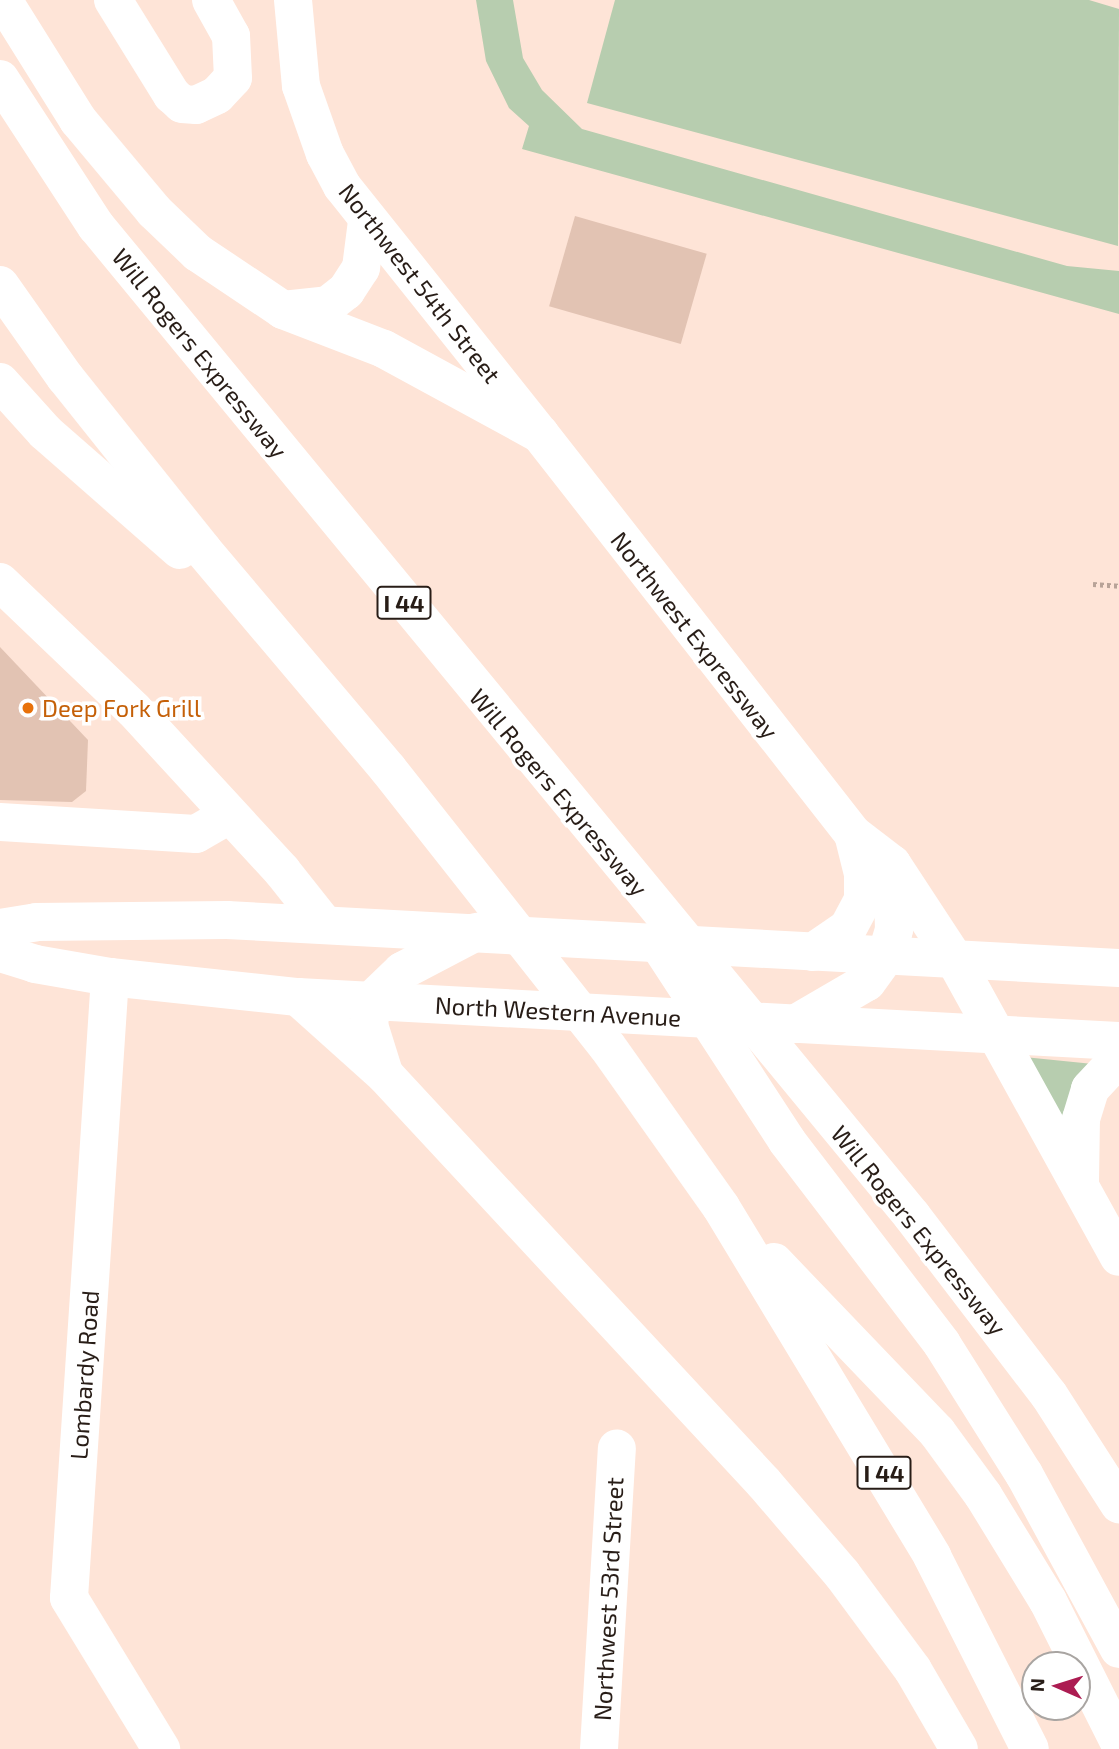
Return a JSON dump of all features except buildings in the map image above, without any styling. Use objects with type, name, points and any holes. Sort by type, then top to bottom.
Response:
[{"type":"main road","points":[[113,0],[172,95],[182,104],[196,105],[217,95],[233,78],[231,36],[211,0]]},
{"type":"main road","name":"Northwest 54th Street","points":[[293,0],[295,50],[312,121],[330,165],[367,221],[540,434]]},
{"type":"main road","points":[[7,8],[78,120],[154,211],[198,253],[283,310],[384,349],[540,434]]},
{"type":"main road","name":"Will Rogers Expressway","points":[[0,79],[96,226],[561,795],[912,1216],[1049,1395],[1119,1504]]},
{"type":"main road","points":[[283,310],[328,305],[346,291],[361,268],[367,221]]},
{"type":"main road","name":"I 44","points":[[0,285],[65,377],[607,1046],[721,1207],[932,1556],[1030,1749]]},
{"type":"main road","points":[[0,382],[45,432],[268,626]]},
{"type":"main road","name":"Northwest Expressway","points":[[540,434],[853,834],[892,864],[955,960],[1119,1257]]},
{"type":"main road","points":[[0,582],[134,710],[282,870],[324,925]]},
{"type":"main road","points":[[561,795],[787,1141],[942,1344],[1037,1497],[1119,1649]]},
{"type":"main road","points":[[0,822],[196,834],[229,815]]},
{"type":"main road","name":"Northwest Expressway","points":[[813,952],[849,928],[863,900],[863,874],[853,834]]},
{"type":"main road","points":[[811,1020],[867,982],[886,957],[894,930],[892,864]]},
{"type":"main road","points":[[0,928],[36,922],[227,920],[324,925],[434,939],[476,932],[1119,968]]},
{"type":"main road","points":[[385,1075],[371,1035],[372,1000],[434,939]]},
{"type":"main road","name":"North Western Avenue","points":[[0,953],[35,964],[110,976],[298,997],[488,1008],[811,1020],[997,1035],[1119,1041]]},
{"type":"main road","name":"Lombardy Road","points":[[110,976],[69,1598],[161,1749]]},
{"type":"main road","points":[[298,997],[385,1075],[754,1473],[842,1574],[913,1670],[959,1749]]},
{"type":"main road","points":[[1080,1186],[1081,1119],[1090,1089],[1119,1058]]},
{"type":"main road","points":[[721,1207],[937,1432],[983,1495],[1048,1601],[1119,1742]]},
{"type":"main road","name":"Northwest 53rd Street","points":[[599,1749],[617,1449]]},
{"type":"path","points":[[1093,584],[1119,586]]},
{"type":"green space","points":[[476,0],[513,0],[523,58],[542,90],[582,129],[1067,266],[1119,271],[1119,314],[522,149],[529,126],[509,108],[486,61]]},
{"type":"green space","points":[[615,0],[1089,0],[1119,9],[1118,246],[587,103]]},
{"type":"green space","points":[[1024,1057],[1093,1064],[1072,1147]]},
{"type":"place","name":"Deep Fork Grill","points":[[28,708]]}]
